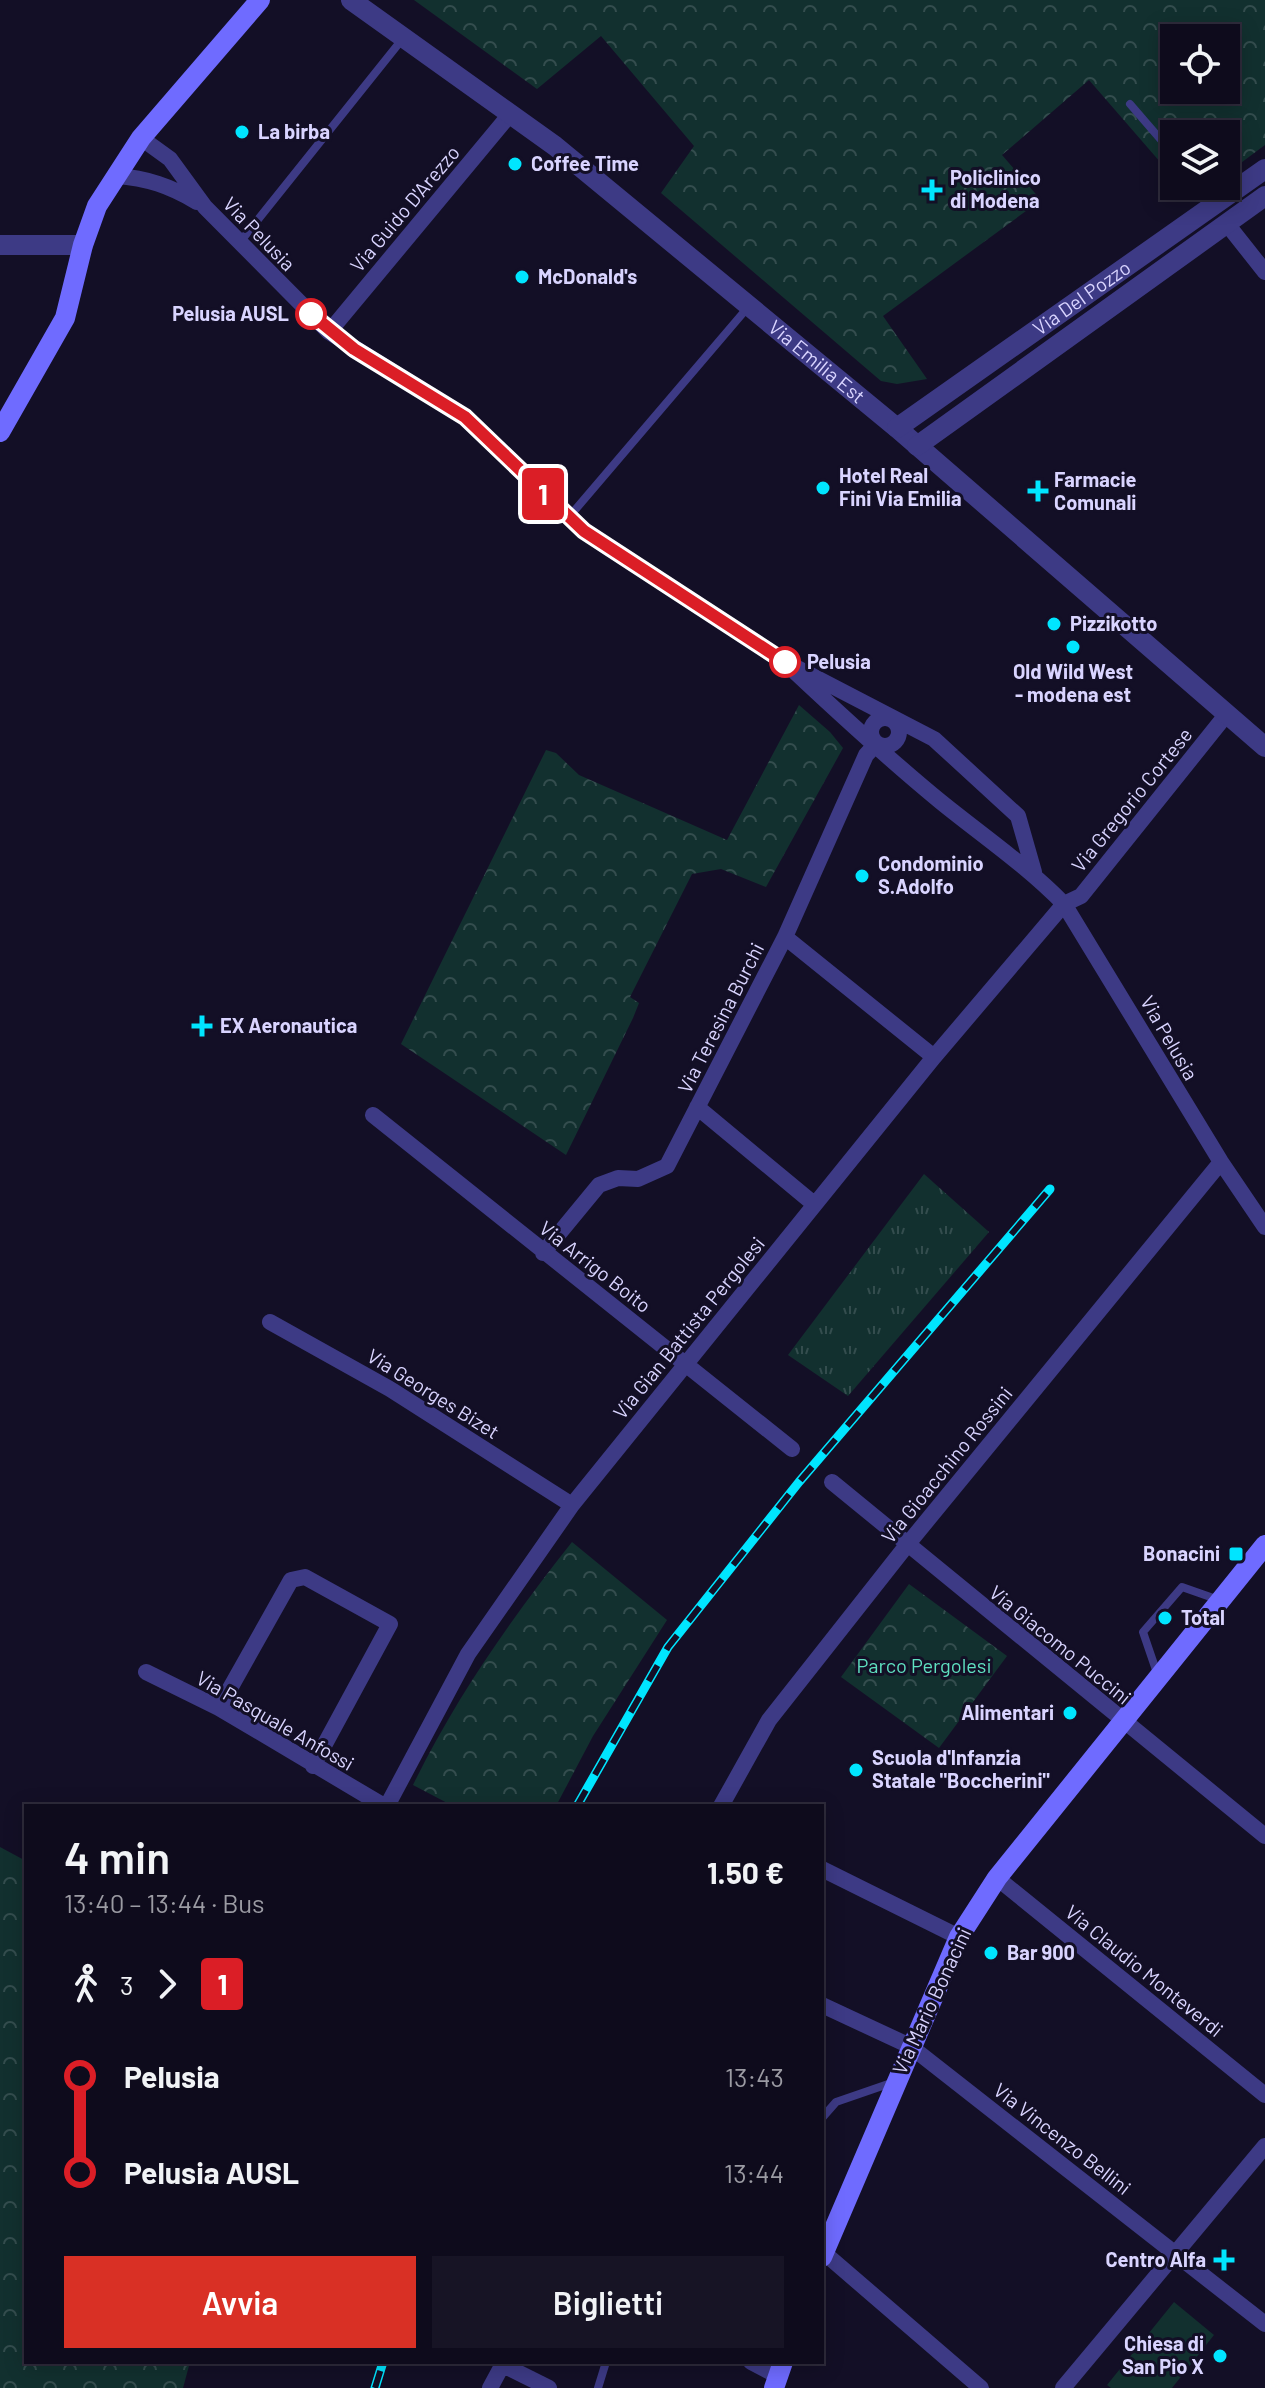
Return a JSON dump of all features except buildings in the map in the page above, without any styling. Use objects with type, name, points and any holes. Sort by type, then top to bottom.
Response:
[{"type":"main road","points":[[0,432],[65,318],[83,245],[97,206],[141,138],[260,0]]},
{"type":"main road","name":"Via Mario Bonacini","points":[[824,2251],[959,1937],[997,1878],[1265,1545]]},
{"type":"street","name":"Via Emilia Est","points":[[351,0],[511,113],[749,306],[897,428],[1265,747]]},
{"type":"street","name":"Via Guido D'Arezzo","points":[[329,332],[511,113]]},
{"type":"street","name":"Via Pelusia","points":[[141,138],[170,159],[205,207],[329,332],[465,417],[569,518],[782,660],[892,720],[934,739],[1018,816],[1034,872]]},
{"type":"street","name":"Via Del Pozzo","points":[[897,428],[1265,169]]},
{"type":"street","name":"Via Pelusia","points":[[116,176],[144,178],[175,189],[205,207]]},
{"type":"street","name":"Via Del Pozzo","points":[[917,446],[1265,196]]},
{"type":"street","points":[[1214,205],[1265,272]]},
{"type":"street","points":[[0,245],[83,245]]},
{"type":"street","name":"Via Del Pozzo","points":[[1073,304],[1086,325]]},
{"type":"street","name":"Via Pelusia","points":[[782,660],[910,777],[1034,872],[1064,904],[1221,1162],[1265,1227]]},
{"type":"street","name":"Via Gregorio Cortese","points":[[1064,904],[1081,896],[1226,715]]},
{"type":"street","points":[[876,744],[887,746],[896,740],[898,729],[892,720]]},
{"type":"street","name":"Via Teresina Burchi","points":[[543,1253],[599,1185],[618,1178],[638,1179],[667,1166],[785,937],[866,755],[876,744]]},
{"type":"street","name":"Via Gian Battista Pergolesi","points":[[386,1804],[468,1654],[572,1505],[934,1057],[1064,904]]},
{"type":"street","points":[[785,937],[934,1057]]},
{"type":"street","points":[[697,1107],[814,1204]]},
{"type":"street","name":"Via Arrigo Boito","points":[[373,1115],[792,1449]]},
{"type":"street","name":"Via Gioacchino Rossini","points":[[722,1804],[769,1720],[907,1545],[1221,1162]]},
{"type":"street","name":"Via Georges Bizet","points":[[270,1322],[390,1389],[572,1505]]},
{"type":"street","name":"Via Giacomo Puccini","points":[[832,1482],[1265,1836]]},
{"type":"street","points":[[219,1708],[291,1580],[305,1577],[390,1624],[313,1766]]},
{"type":"street","name":"Via Pasquale Anfossi","points":[[146,1672],[219,1708],[381,1804]]},
{"type":"street","points":[[824,1870],[959,1937]]},
{"type":"street","name":"Via Claudio Monteverdi","points":[[997,1878],[1265,2095]]},
{"type":"street","name":"Via Vincenzo Bellini","points":[[824,2006],[910,2046],[1265,2324]]},
{"type":"street","points":[[1063,2388],[1265,2146]]},
{"type":"street","points":[[824,2254],[981,2388]]},
{"type":"street","points":[[490,2388],[503,2364],[549,2388]]},
{"type":"street","points":[[755,2364],[778,2375]]},
{"type":"lane","points":[[240,243],[404,37]]},
{"type":"lane","points":[[1130,104],[1160,139]]},
{"type":"lane","points":[[1210,200],[1214,205]]},
{"type":"lane","points":[[569,518],[749,306]]},
{"type":"lane","points":[[1158,1676],[1143,1632],[1182,1587],[1220,1601]]},
{"type":"lane","points":[[824,2116],[836,2102],[894,2082]]},
{"type":"lane","points":[[598,2388],[605,2364]]},
{"type":"green space","name":"Policlinico di Modena","points":[[414,0],[1265,0],[1265,145],[1240,164],[1240,120],[1160,120],[1160,162],[1089,80],[1002,155],[1041,200],[883,316],[927,379],[897,384],[881,381],[661,193],[694,146],[601,36],[537,89]]},
{"type":"green space","points":[[799,705],[843,748],[766,887],[721,869],[692,874],[630,997],[639,1003],[633,1018],[566,1155],[401,1044],[546,750],[556,753],[579,775],[727,840]]},
{"type":"green space","points":[[924,1174],[989,1232],[848,1396],[788,1355]]},
{"type":"green space","points":[[572,1542],[667,1620],[593,1736],[557,1804],[449,1804],[413,1785],[447,1721],[527,1600]]},
{"type":"green space","name":"Parco Pergolesi","points":[[909,1584],[1007,1656],[939,1748],[841,1677]]},
{"type":"green space","points":[[0,1847],[24,1860],[24,2364],[189,2364],[183,2388],[0,2388]]},
{"type":"green space","points":[[1174,2302],[1214,2335],[1172,2388],[1111,2388],[1107,2385]]},
{"type":"railway","points":[[578,1804],[668,1647],[799,1482],[1050,1189]]},
{"type":"railway","points":[[375,2388],[382,2364]]},
{"type":"bus line","name":"1","points":[[311,314],[329,332],[354,349],[465,417],[584,531],[716,614],[785,662]]},
{"type":"place","name":"La birba","points":[[242,132]]},
{"type":"place","name":"Coffee Time","points":[[515,164]]},
{"type":"place","name":"Policlinico di Modena","points":[[932,190]]},
{"type":"place","name":"McDonald's","points":[[522,277]]},
{"type":"place","name":"Pelusia AUSL","points":[[311,314]]},
{"type":"place","name":"Hotel Real Fini Via Emilia","points":[[823,488]]},
{"type":"place","name":"Farmacie Comunali","points":[[1038,491]]},
{"type":"place","name":"Pizzikotto","points":[[1054,624]]},
{"type":"place","name":"Old Wild West - modena est","points":[[1073,647]]},
{"type":"place","name":"Pelusia","points":[[785,662]]},
{"type":"place","name":"Condominio S.Adolfo","points":[[862,876]]},
{"type":"place","name":"EX Aeronautica","points":[[202,1026]]},
{"type":"place","name":"Bonacini","points":[[1236,1554]]},
{"type":"place","name":"Total","points":[[1165,1618]]},
{"type":"place","name":"Alimentari","points":[[1070,1713]]},
{"type":"place","name":"Scuola d'Infanzia Statale \"Boccherini\"","points":[[856,1770]]},
{"type":"place","name":"Bar 900","points":[[991,1953]]},
{"type":"place","name":"Centro Alfa","points":[[1224,2260]]},
{"type":"place","name":"Chiesa di San Pio X","points":[[1220,2356]]}]
